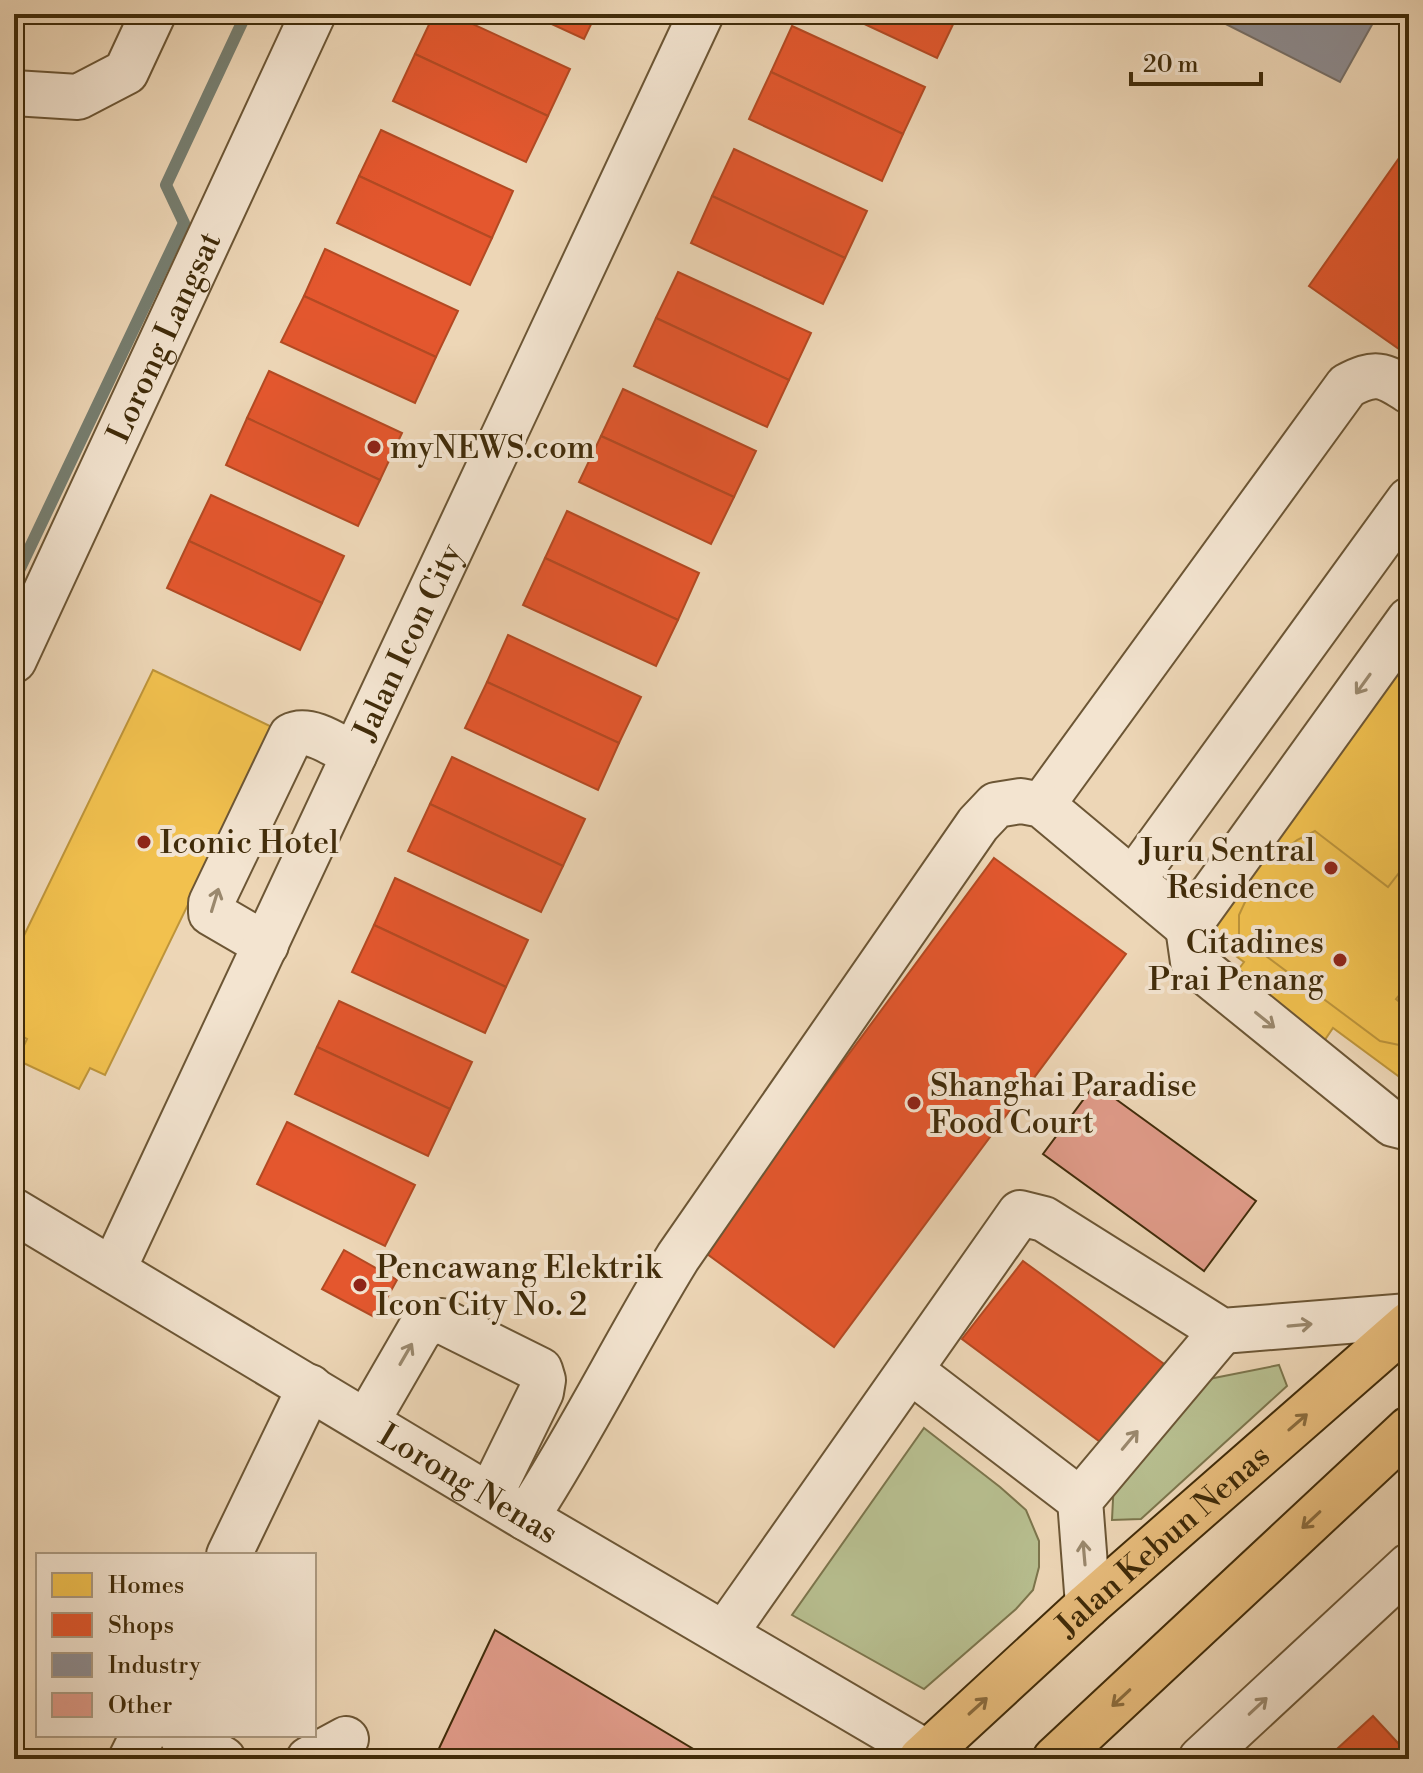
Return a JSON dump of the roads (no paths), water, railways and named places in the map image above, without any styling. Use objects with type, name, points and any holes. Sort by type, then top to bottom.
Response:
[{"type":"main road","name":"Jalan Kebun Nenas","points":[[924,1756],[1088,1605],[1409,1324]]},
{"type":"main road","points":[[1055,1759],[1409,1429]]},
{"type":"street","points":[[14,93],[78,97],[126,72],[153,14]]},
{"type":"street","name":"Lorong Langsat","points":[[14,660],[313,14]]},
{"type":"street","name":"Jalan Icon City","points":[[113,1270],[701,14]]},
{"type":"street","points":[[1042,805],[1347,386],[1366,376],[1387,376],[1409,391]]},
{"type":"street","points":[[1133,880],[1409,500]]},
{"type":"street","points":[[1188,927],[1409,620]]},
{"type":"street","points":[[266,945],[211,913],[211,903],[291,736],[294,733],[308,733],[354,755]]},
{"type":"street","points":[[526,1518],[554,1475],[678,1257],[978,824],[996,805],[1021,801],[1042,805],[1188,927],[1193,962],[1393,1124],[1409,1128]]},
{"type":"street","name":"Lorong Nenas","points":[[14,1211],[526,1518],[725,1633],[924,1756]]},
{"type":"street","points":[[725,1633],[1020,1213],[1044,1219],[1222,1331],[1409,1316]]},
{"type":"street","points":[[367,1421],[419,1331],[430,1321],[442,1321],[540,1370],[543,1380],[541,1392],[490,1496]]},
{"type":"street","points":[[1088,1605],[1080,1500],[1222,1331]]},
{"type":"street","points":[[911,1371],[1080,1500]]},
{"type":"street","points":[[230,1553],[310,1387]]},
{"type":"street","points":[[1201,1759],[1409,1566]]},
{"type":"street","points":[[131,1759],[142,1737]]},
{"type":"street","points":[[184,1737],[223,1759]]},
{"type":"waterway","points":[[14,581],[184,223],[166,185],[246,14]]},
{"type":"place","name":"myNEWS.com","points":[[374,447]]},
{"type":"place","name":"Iconic Hotel","points":[[144,842]]},
{"type":"place","name":"Juru Sentral Residence","points":[[1331,868]]},
{"type":"place","name":"Citadines Prai Penang","points":[[1340,960]]},
{"type":"place","name":"Shanghai Paradise Food Court","points":[[914,1103]]},
{"type":"place","name":"Pencawang Elektrik Icon City No. 2","points":[[360,1285]]}]
